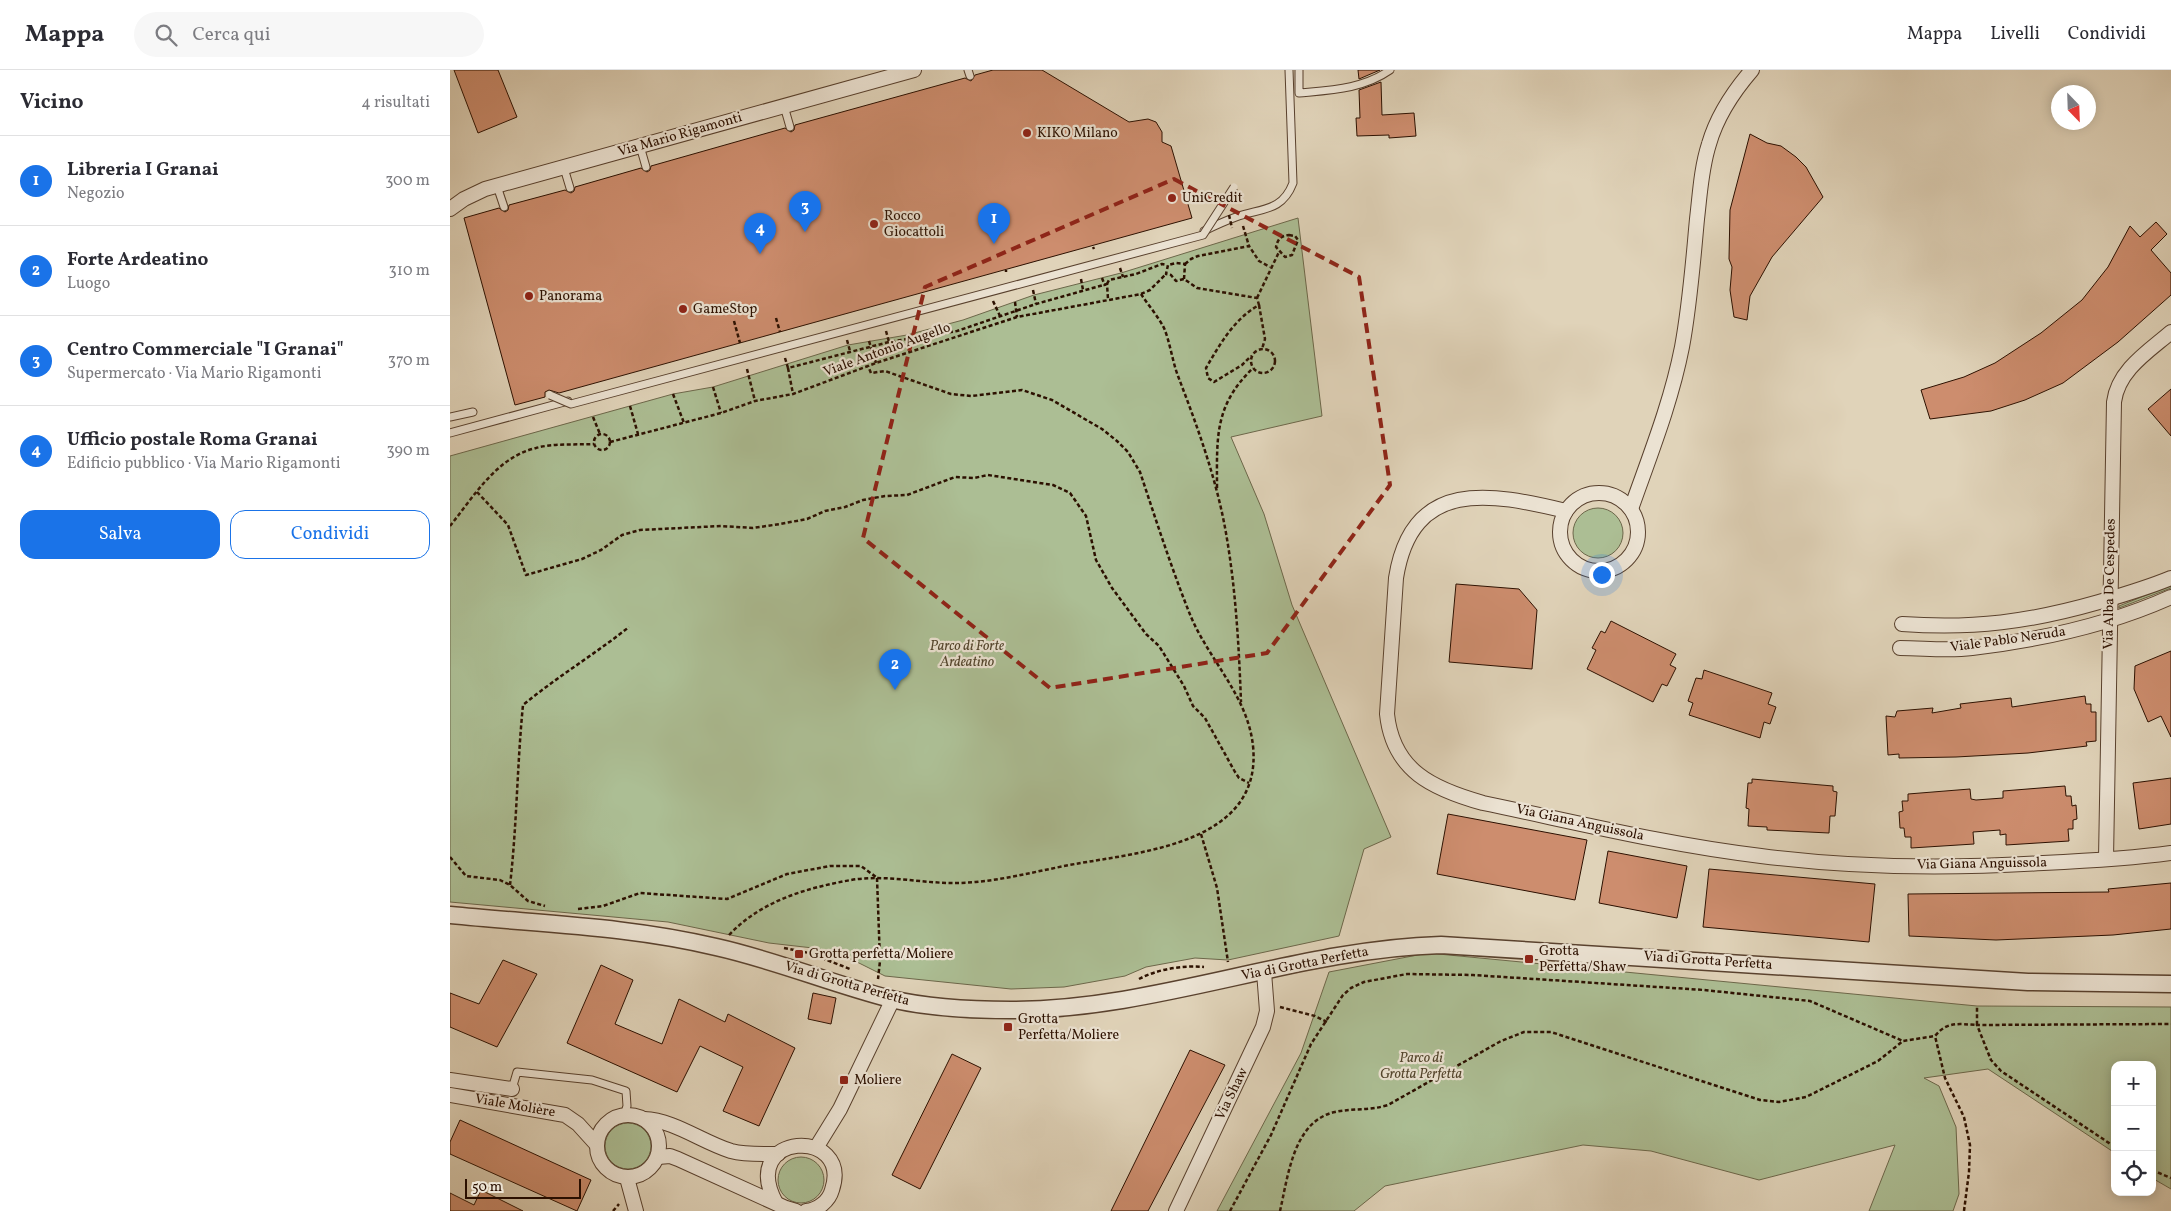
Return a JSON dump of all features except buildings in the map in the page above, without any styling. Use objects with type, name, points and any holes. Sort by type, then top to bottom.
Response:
[{"type":"street","name":"Via Mario Rigamonti","points":[[450,209],[474,193],[497,186],[914,70]]},
{"type":"street","points":[[1631,509],[1667,407],[1681,351],[1688,311],[1702,170],[1709,143],[1721,114],[1737,88],[1752,70]]},
{"type":"street","name":"Via Alba De Cespedes","points":[[2106,860],[2114,396],[2120,381],[2131,367],[2171,332]]},
{"type":"street","points":[[1598,493],[1616,497],[1631,509],[1638,526],[1637,545],[1633,554],[1619,567],[1600,572],[1582,568],[1567,556],[1562,548],[1560,529],[1566,511],[1579,498],[1598,493]]},
{"type":"street","name":"Via Giana Anguissola","points":[[1566,511],[1522,500],[1498,497],[1474,498],[1452,502],[1432,512],[1418,522],[1408,537],[1399,562],[1396,578],[1387,714],[1390,734],[1400,754],[1411,769],[1429,784],[1454,795],[1483,803],[1680,843],[1759,856],[1929,867],[1995,866],[2106,860],[2171,853]]},
{"type":"street","name":"Viale Pablo Neruda","points":[[1902,624],[1949,626],[2016,622],[2065,612],[2134,593],[2171,578]]},
{"type":"street","name":"Viale Pablo Neruda","points":[[1900,648],[1972,648],[2066,632],[2109,620],[2171,597]]},
{"type":"street","name":"Via di Grotta Perfetta","points":[[450,915],[611,930],[676,939],[718,947],[893,999],[961,1008],[1012,1010],[1054,1008],[1112,1001],[1396,947],[1457,945],[2018,981],[2171,984]]},
{"type":"street","name":"Via Shaw","points":[[1176,1211],[1264,1027],[1266,1004],[1264,972]]},
{"type":"street","points":[[816,1148],[840,1109],[893,999]]},
{"type":"street","name":"Viale Molière","points":[[450,1080],[512,1088]]},
{"type":"street","points":[[476,1100],[479,1084]]},
{"type":"street","name":"Viale Molière","points":[[450,1095],[564,1115],[578,1124],[597,1145]]},
{"type":"street","points":[[644,1119],[656,1132],[659,1141],[658,1157],[645,1173],[628,1178],[618,1176],[602,1164],[597,1145],[602,1128],[624,1115],[658,1120],[731,1151],[749,1154],[778,1154]]},
{"type":"street","points":[[776,1203],[768,1182],[770,1166],[778,1154],[788,1147],[799,1144],[816,1148],[827,1156],[833,1167],[835,1180],[832,1193],[827,1200],[814,1210]]},
{"type":"street","points":[[658,1157],[670,1156],[678,1159],[796,1211]]},
{"type":"street","points":[[628,1178],[636,1211]]},
{"type":"lane","points":[[450,433],[1190,237],[1238,216],[1269,209],[1288,195],[1293,183],[1289,70]]},
{"type":"lane","points":[[1299,70],[1300,93],[1359,86],[1380,77],[1390,70]]},
{"type":"lane","points":[[784,106],[790,127]]},
{"type":"lane","points":[[640,146],[646,167]]},
{"type":"lane","points":[[564,168],[570,188]]},
{"type":"lane","points":[[497,186],[504,207]]},
{"type":"lane","points":[[550,396],[571,404],[1203,235],[1234,187]]},
{"type":"lane","points":[[450,417],[473,412]]},
{"type":"lane","name":"Viale Molière","points":[[512,1088],[518,1072],[592,1080],[626,1091],[627,1106],[624,1115]]},
{"type":"path","points":[[1227,209],[1232,228],[1244,226],[1249,246],[1259,260],[1270,267]]},
{"type":"path","points":[[1282,236],[1295,236],[1298,240],[1292,254],[1285,257],[1279,251],[1276,248],[1278,240],[1282,236]]},
{"type":"path","points":[[788,368],[889,342],[957,331],[1083,290],[1106,285],[1109,280],[1136,274],[1162,264],[1185,264],[1198,256],[1249,246]]},
{"type":"path","points":[[1262,349],[1265,338],[1257,298],[1279,251]]},
{"type":"path","points":[[1168,264],[1166,274],[1171,275],[1176,281],[1184,279],[1197,288],[1257,298]]},
{"type":"path","points":[[1184,279],[1185,264]]},
{"type":"path","name":"Viale Antonio Augello","points":[[450,526],[496,469],[511,458],[536,448],[594,444],[596,449],[604,451],[609,447],[610,442],[721,413],[755,401],[794,394],[876,363],[1017,317],[1088,304],[1108,298],[1141,294],[1150,290],[1166,274]]},
{"type":"path","points":[[1102,278],[1106,285],[1108,298]]},
{"type":"path","points":[[1082,283],[1083,290]]},
{"type":"path","points":[[735,939],[727,937],[745,919],[760,909],[804,891],[852,880],[877,878],[958,883],[998,879],[1143,853],[1201,834],[1228,816],[1242,799],[1249,783],[1254,763],[1253,745],[1241,704],[1239,652],[1227,538],[1195,417],[1175,368],[1164,328],[1141,294]]},
{"type":"path","points":[[1015,302],[1017,317]]},
{"type":"path","points":[[1253,368],[1263,373],[1269,372],[1274,368],[1275,356],[1271,352],[1262,349],[1255,351],[1242,365],[1214,382],[1208,378],[1206,368],[1229,331],[1246,312],[1258,305]]},
{"type":"path","points":[[995,307],[1000,316]]},
{"type":"path","points":[[776,318],[780,332]]},
{"type":"path","points":[[734,321],[740,343]]},
{"type":"path","points":[[887,337],[889,342]]},
{"type":"path","points":[[869,341],[876,363]]},
{"type":"path","points":[[848,345],[850,351]]},
{"type":"path","points":[[784,352],[794,394]]},
{"type":"path","points":[[1251,356],[1253,368]]},
{"type":"path","points":[[868,366],[871,373],[885,371],[951,394],[972,396],[1022,390],[1052,400],[1102,429],[1117,441],[1128,452],[1140,472],[1188,609],[1203,642],[1241,704]]},
{"type":"path","points":[[1216,493],[1219,433],[1226,403],[1236,385],[1253,368]]},
{"type":"path","points":[[747,369],[755,401]]},
{"type":"path","points":[[713,386],[721,413]]},
{"type":"path","points":[[673,394],[684,423]]},
{"type":"path","points":[[630,406],[638,434]]},
{"type":"path","points":[[593,417],[600,434]]},
{"type":"path","points":[[594,444],[595,437],[600,434],[607,436],[610,442]]},
{"type":"path","points":[[477,492],[508,525],[526,575],[582,559],[602,550],[622,535],[640,530],[703,526],[753,528],[780,524],[807,519],[825,511],[845,507],[863,500],[907,495],[955,477],[974,478],[988,475],[1053,485],[1070,493],[1086,516],[1096,560],[1112,588],[1146,634],[1159,646],[1184,686],[1193,706],[1205,718],[1239,778],[1249,783]]},
{"type":"path","points":[[510,885],[516,823],[519,744],[523,705],[596,653],[629,626]]},
{"type":"path","points":[[1201,834],[1217,888],[1229,966]]},
{"type":"path","points":[[450,857],[466,876],[500,880],[510,885],[528,901],[552,908]]},
{"type":"path","points":[[569,908],[603,906],[640,893],[727,898],[787,874],[830,866],[861,866],[877,878]]},
{"type":"path","points":[[873,980],[878,982],[880,961],[877,878]]},
{"type":"path","points":[[776,948],[809,953],[839,964],[854,972]]},
{"type":"path","points":[[1136,981],[1157,972],[1193,966],[1210,967]]},
{"type":"path","points":[[1230,1211],[1271,1135],[1311,1044],[1343,995],[1351,988],[1364,982],[1407,974],[1472,975],[1704,990],[1810,1001],[1903,1041]]},
{"type":"path","points":[[1266,1004],[1314,1016],[1326,1022]]},
{"type":"path","points":[[1977,1006],[1977,1025],[1991,1060],[2001,1071],[2111,1144]]},
{"type":"path","points":[[1280,1211],[1293,1156],[1304,1134],[1313,1122],[1335,1112],[1373,1110],[1388,1105],[1501,1041],[1524,1032],[1551,1032],[1760,1100],[1779,1102],[1806,1097],[1878,1061],[1903,1041],[1935,1036],[1941,1029],[1951,1024],[2171,1024]]},
{"type":"path","points":[[1935,1036],[1946,1078],[1964,1117],[1970,1145],[1970,1172],[1964,1211]]},
{"type":"path","points":[[2156,1172],[2171,1178]]},
{"type":"highlighted area","points":[[1174,179],[1359,277],[1390,485],[1267,653],[1050,688],[863,538],[925,287]]},
{"type":"green space","name":"Parco di Forte Ardeatino","points":[[1298,218],[1322,416],[1231,437],[1264,514],[1292,605],[1391,837],[1364,849],[1339,936],[1228,960],[1195,958],[1146,967],[1125,976],[1064,987],[1011,989],[885,976],[845,956],[813,948],[769,943],[668,922],[450,902],[450,456],[673,394],[713,387],[848,345],[907,335],[963,320],[1034,295],[1121,273]]},
{"type":"green space","points":[[1593,508],[1603,508],[1616,515],[1623,528],[1623,538],[1616,551],[1603,558],[1593,558],[1584,554],[1577,547],[1573,538],[1573,528],[1577,519],[1584,512]]},
{"type":"green space","points":[[2171,585],[2171,588],[2119,608],[2119,606]]},
{"type":"green space","name":"Parco di Grotta Perfetta","points":[[1428,953],[1977,1006],[2171,1007],[2171,1189],[2156,1180],[2156,1061],[2111,1061],[2111,1150],[1988,1069],[1924,1078],[1939,1086],[1956,1127],[1959,1194],[1953,1211],[1869,1211],[1895,1145],[1759,1180],[1651,1151],[1583,1145],[1385,1186],[1354,1211],[1217,1211],[1301,1053],[1329,972]]},
{"type":"green space","points":[[624,1123],[632,1123],[641,1127],[647,1133],[651,1146],[647,1159],[641,1165],[632,1169],[624,1169],[615,1165],[609,1159],[605,1150],[605,1142],[609,1133],[615,1127]]},
{"type":"green space","points":[[797,1157],[805,1157],[814,1161],[820,1167],[824,1180],[820,1193],[814,1199],[805,1203],[797,1203],[788,1199],[782,1193],[778,1184],[778,1176],[782,1167],[788,1161]]},
{"type":"place","name":"KIKO Milano","points":[[1027,133]]},
{"type":"place","name":"UniCredit","points":[[1172,198]]},
{"type":"place","name":"Rocco Giocattoli","points":[[874,224]]},
{"type":"place","name":"Centro Commerciale \"I Granai\"","points":[[805,232]]},
{"type":"place","name":"Libreria I Granai","points":[[994,244]]},
{"type":"place","name":"Ufficio postale Roma Granai","points":[[760,254]]},
{"type":"place","name":"Panorama","points":[[529,296]]},
{"type":"place","name":"GameStop","points":[[683,309]]},
{"type":"place","name":"Forte Ardeatino","points":[[895,690]]},
{"type":"place","name":"Grotta perfetta/Moliere","points":[[799,954]]},
{"type":"place","name":"Grotta Perfetta/Shaw","points":[[1529,959]]},
{"type":"place","name":"Grotta Perfetta/Moliere","points":[[1008,1027]]},
{"type":"place","name":"Moliere","points":[[844,1080]]}]
